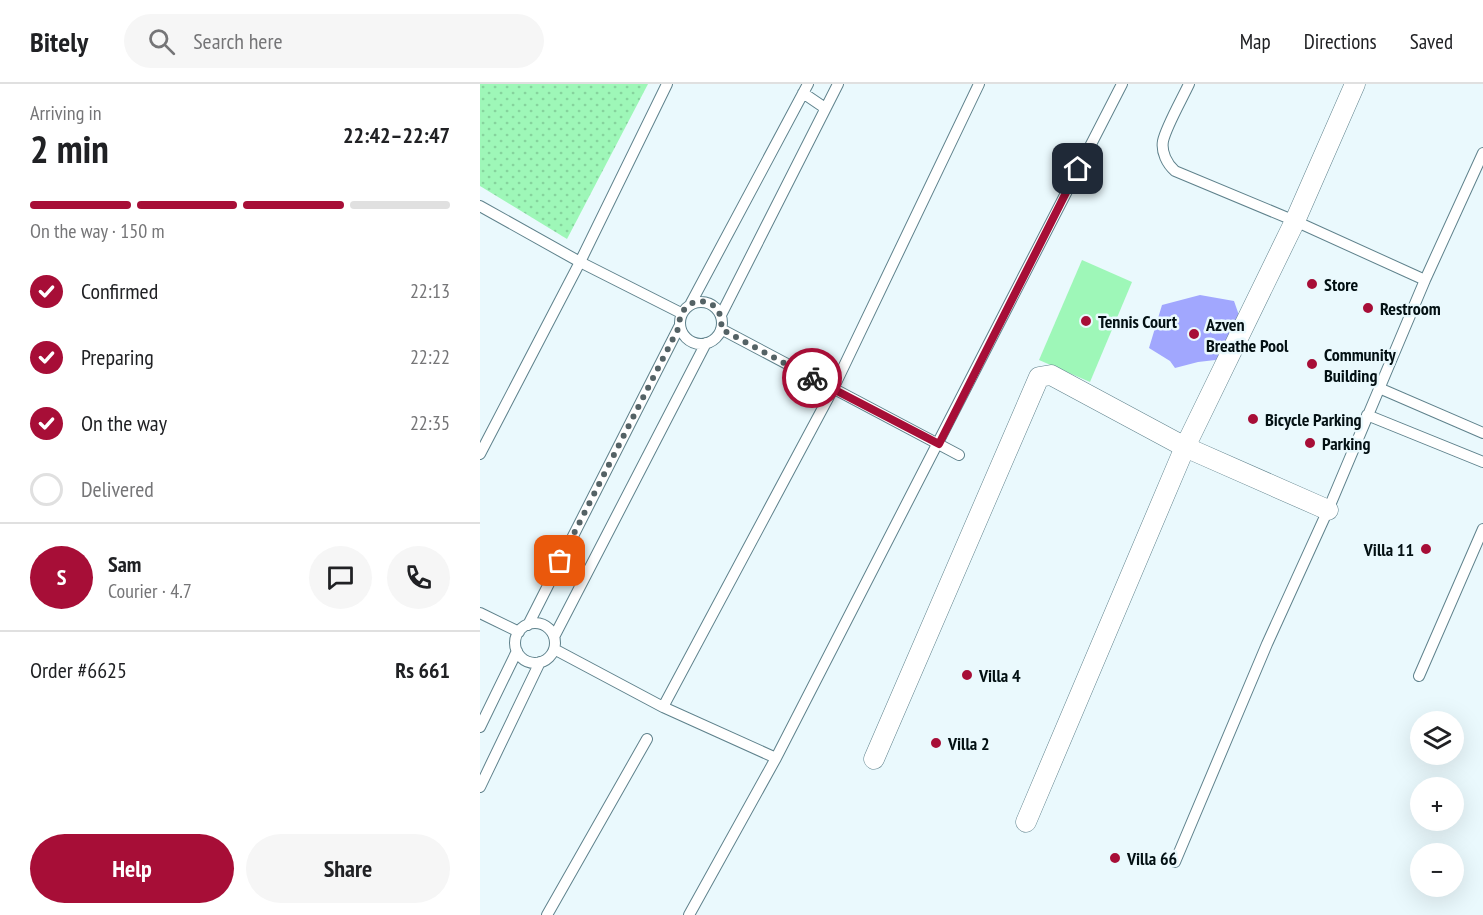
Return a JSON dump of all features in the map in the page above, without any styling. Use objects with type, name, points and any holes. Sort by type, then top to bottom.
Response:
[{"type":"street","points":[[1026,822],[1185,447],[1295,221],[1354,84]]},
{"type":"street","points":[[874,759],[1039,377],[1051,375],[1185,447],[1328,510]]},
{"type":"lane","points":[[480,454],[580,262],[667,84]]},
{"type":"lane","points":[[679,327],[686,339],[692,343],[706,343],[713,340],[721,329],[721,315],[838,84]]},
{"type":"lane","points":[[663,707],[833,389],[979,84]]},
{"type":"lane","points":[[689,915],[777,758],[1122,84]]},
{"type":"lane","points":[[1189,84],[1162,142],[1164,156],[1169,166],[1175,171],[1295,221],[1425,280]]},
{"type":"lane","points":[[480,727],[517,651],[519,632],[528,625],[679,327],[681,313],[691,303],[806,89],[825,108]]},
{"type":"lane","points":[[1175,862],[1425,280],[1483,153]]},
{"type":"lane","points":[[480,206],[580,262],[681,313]]},
{"type":"lane","points":[[691,303],[712,304],[721,315]]},
{"type":"lane","points":[[721,329],[959,455]]},
{"type":"lane","points":[[517,651],[526,660],[540,662],[546,660],[554,649],[554,637],[706,343]]},
{"type":"lane","points":[[1379,388],[1483,433]]},
{"type":"lane","points":[[1367,415],[1483,462]]},
{"type":"lane","points":[[1419,676],[1483,529]]},
{"type":"lane","points":[[480,613],[519,632]]},
{"type":"lane","points":[[528,625],[541,624],[554,637]]},
{"type":"lane","points":[[554,649],[663,707],[777,758]]},
{"type":"lane","points":[[480,787],[540,662]]},
{"type":"lane","points":[[548,915],[647,739]]},
{"type":"green space","points":[[480,84],[648,84],[567,239],[480,186]]},
{"type":"green space","name":"Tennis Court","points":[[1082,260],[1132,282],[1090,382],[1039,360]]},
{"type":"water","name":"Azven Breathe Pool","points":[[1200,295],[1234,301],[1241,321],[1224,359],[1175,368],[1170,361],[1149,348],[1162,305]]},
{"type":"way so far","points":[[560,561],[679,327],[681,313],[691,303],[698,301],[712,304],[721,315],[721,329],[812,378]]},
{"type":"place","name":"Store","points":[[1312,284]]},
{"type":"place","name":"Restroom","points":[[1368,308]]},
{"type":"place","name":"Tennis Court","points":[[1086,321]]},
{"type":"place","name":"Azven Breathe Pool","points":[[1194,334]]},
{"type":"place","name":"Community Building","points":[[1312,364]]},
{"type":"place","name":"Bicycle Parking","points":[[1253,419]]},
{"type":"place","name":"Parking","points":[[1310,443]]},
{"type":"place","name":"Villa 11","points":[[1426,549]]},
{"type":"place","name":"Villa 4","points":[[967,675]]},
{"type":"place","name":"Villa 2","points":[[936,743]]},
{"type":"place","name":"Villa 66","points":[[1115,858]]},
{"type":"route","points":[[812,378],[939,444],[1078,169]]}]
